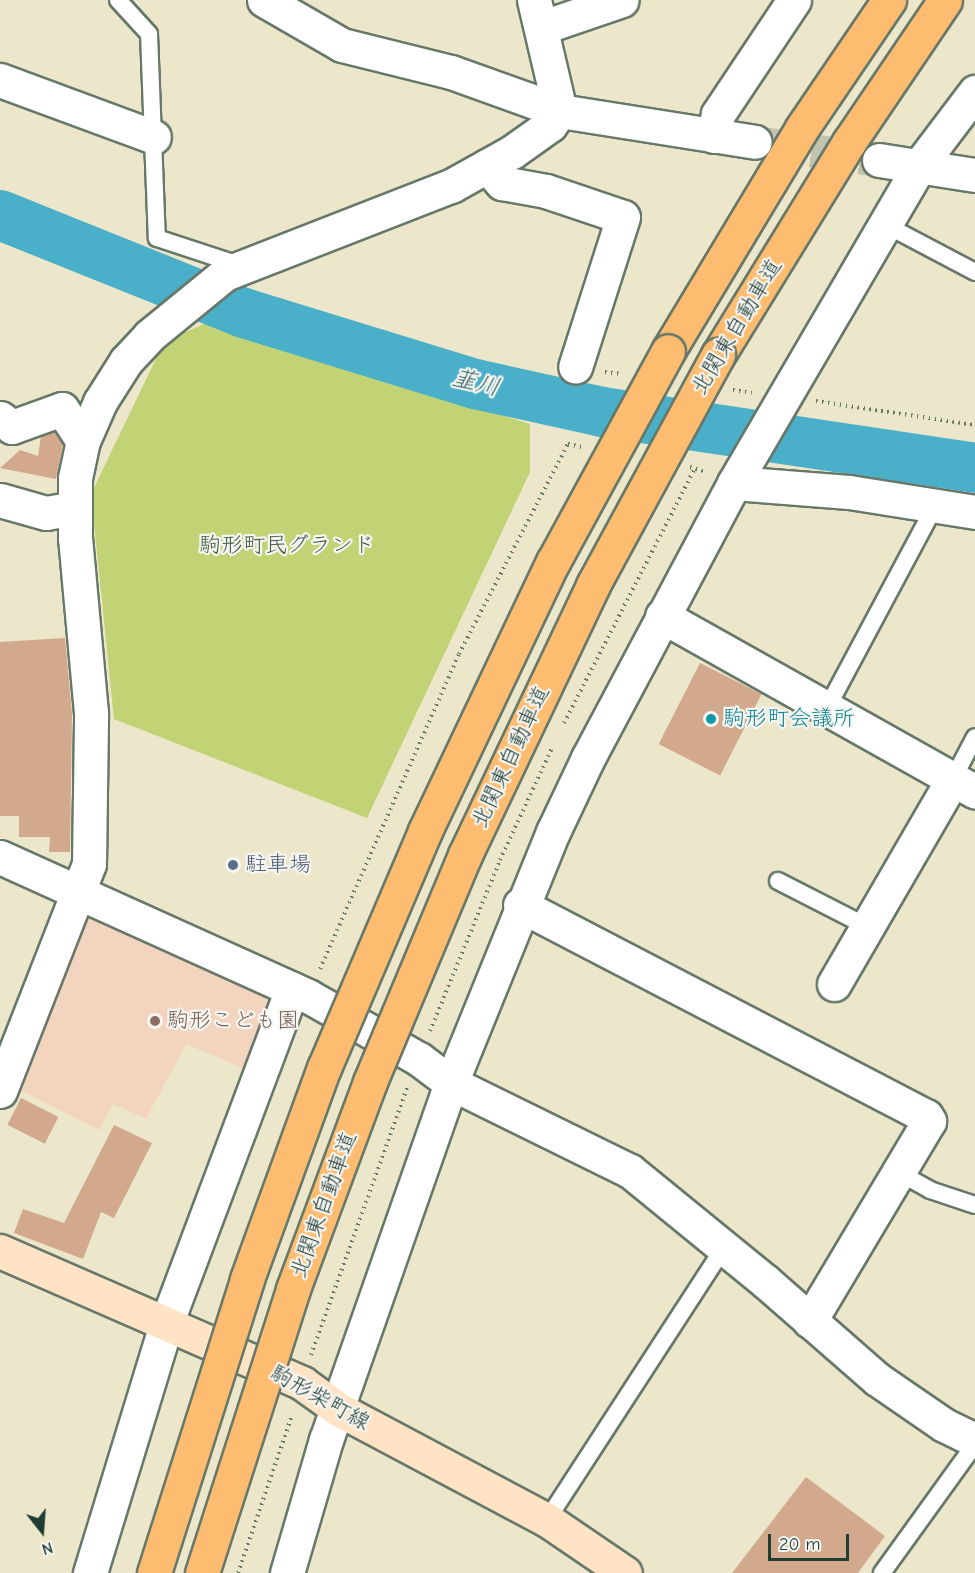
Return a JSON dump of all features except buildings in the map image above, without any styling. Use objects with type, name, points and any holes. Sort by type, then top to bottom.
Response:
[{"type":"highway","name":"北関東自動車道","points":[[154,1573],[248,1279],[333,1047],[425,831],[553,562],[668,351],[802,128],[889,0]]},
{"type":"highway","name":"北関東自動車道","points":[[202,1573],[222,1503],[317,1224],[370,1082],[465,855],[593,585],[718,355],[849,142],[945,0]]},
{"type":"main road","name":"駒形柴町線","points":[[0,1251],[302,1383],[338,1409],[547,1520],[625,1573]]},
{"type":"street","points":[[264,0],[342,45],[451,72],[560,111],[755,142]]},
{"type":"street","points":[[560,111],[539,14],[622,0]]},
{"type":"street","points":[[714,136],[718,114],[794,0]]},
{"type":"street","points":[[0,80],[154,137]]},
{"type":"street","points":[[287,1573],[326,1440],[451,1083],[520,905],[588,758],[662,616],[781,401],[919,166],[975,92]]},
{"type":"street","points":[[0,1091],[88,864],[91,838],[91,713],[74,508],[77,459],[82,441],[100,402],[126,361],[174,314],[233,270],[327,237],[451,186],[539,134],[560,111]]},
{"type":"street","points":[[879,160],[975,175]]},
{"type":"street","points":[[487,166],[502,183],[546,191],[623,217],[575,367]]},
{"type":"street","points":[[0,418],[12,427],[62,409],[82,441]]},
{"type":"street","points":[[737,478],[849,492],[975,512]]},
{"type":"street","points":[[0,500],[46,513],[74,508]]},
{"type":"street","points":[[662,616],[964,786],[868,927],[834,984]]},
{"type":"street","points":[[0,857],[292,989],[419,1059],[451,1083],[630,1171],[914,1407],[975,1442]]},
{"type":"street","points":[[520,905],[926,1116],[929,1121],[810,1321]]},
{"type":"street","points":[[90,1573],[166,1324],[292,989]]},
{"type":"lane","points":[[118,0],[149,34],[157,238],[233,270]]},
{"type":"lane","points":[[884,224],[975,272]]},
{"type":"lane","points":[[826,710],[935,506]]},
{"type":"lane","points":[[964,786],[975,737]]},
{"type":"lane","points":[[778,881],[868,927]]},
{"type":"lane","points":[[898,1172],[930,1190],[975,1205]]},
{"type":"lane","points":[[547,1520],[723,1249]]},
{"type":"lane","points":[[882,1573],[975,1442]]},
{"type":"path","points":[[781,401],[975,425]]},
{"type":"path","points":[[311,1355],[419,1059]]},
{"type":"path","points":[[238,1573],[292,1415]]},
{"type":"shaded area","name":"駒形こども園","points":[[90,910],[276,999],[245,1069],[186,1044],[146,1119],[113,1104],[99,1130],[16,1088]]},
{"type":"green space","name":"駒形町民グランド","points":[[206,323],[530,424],[530,472],[367,818],[114,719],[91,494],[164,342]]},
{"type":"waterway","name":"韮川","points":[[0,215],[244,313],[475,384],[602,412],[975,468]]},
{"type":"tunnel","points":[[763,143],[879,160]]},
{"type":"place","name":"駒形町会議所","points":[[711,719]]},
{"type":"place","name":"駐車場","points":[[233,865]]},
{"type":"place","name":"駒形こども園","points":[[155,1021]]}]
